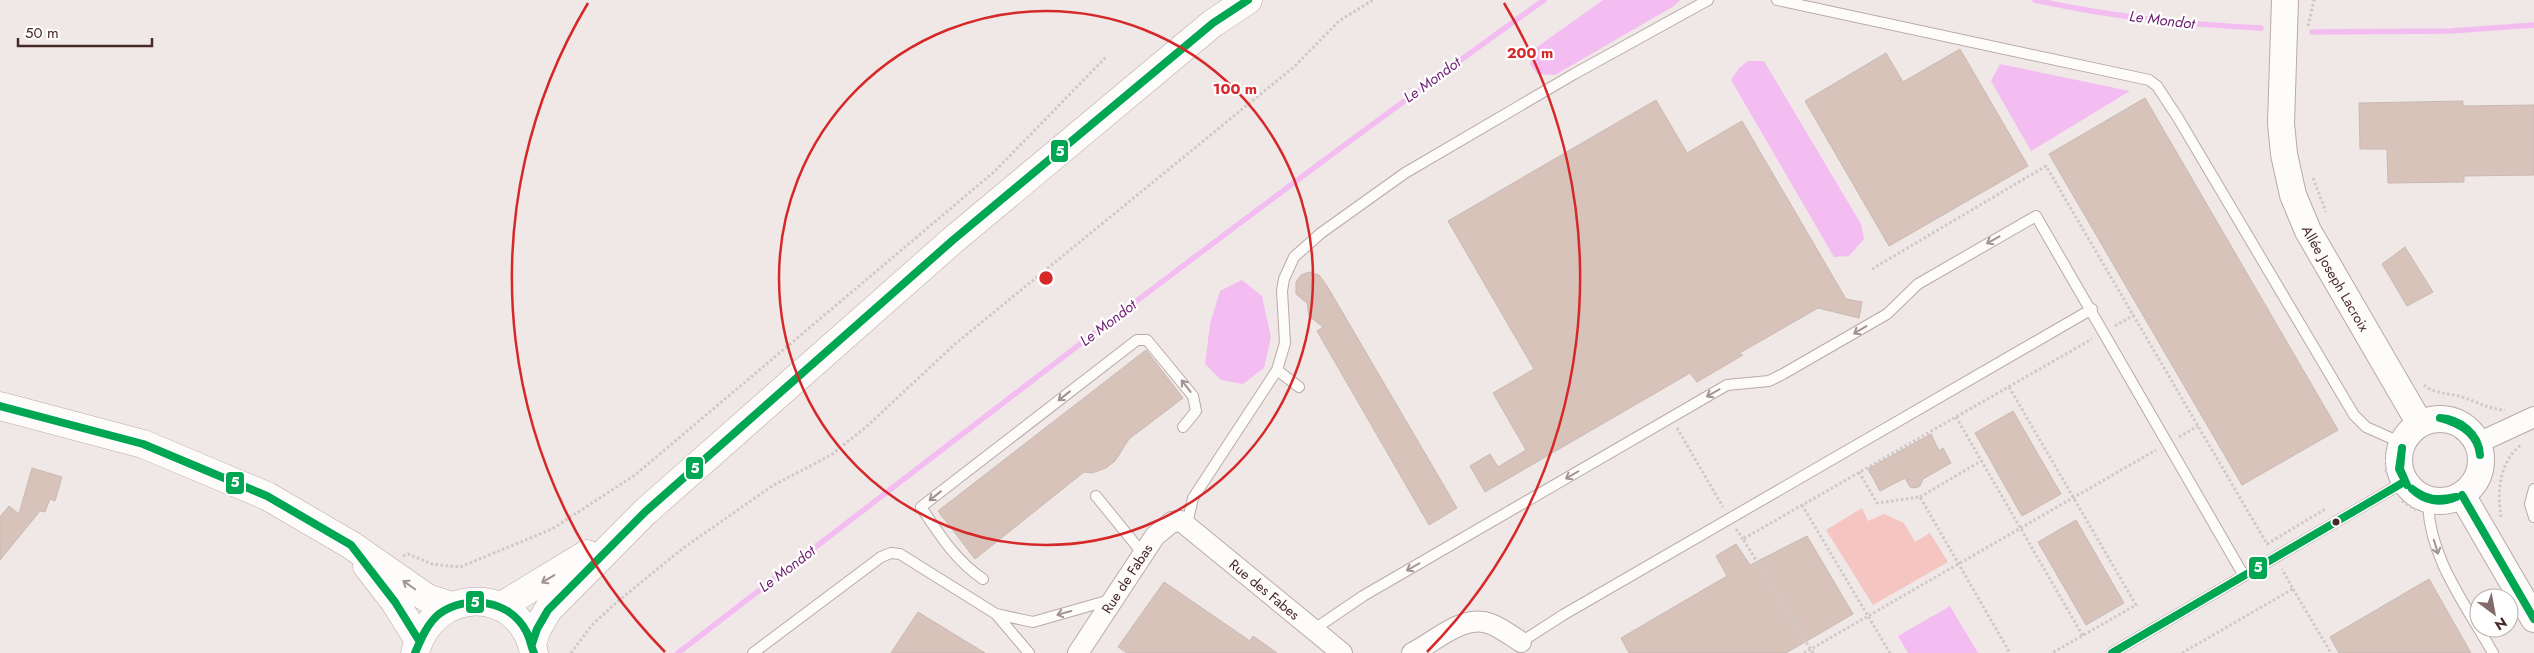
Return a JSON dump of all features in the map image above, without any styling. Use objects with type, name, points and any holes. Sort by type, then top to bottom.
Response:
[{"type":"main road","points":[[533,649],[537,629],[548,610],[645,512],[953,240],[1213,23],[1248,0]]},
{"type":"main road","points":[[0,406],[143,444],[267,496],[351,545],[427,598],[452,606]]},
{"type":"main road","points":[[500,607],[572,564],[645,512]]},
{"type":"main road","points":[[351,545],[395,602],[417,646]]},
{"type":"main road","points":[[417,646],[427,625],[438,614],[452,606],[468,602],[485,602],[500,607],[520,622],[533,649]]},
{"type":"street","name":"Allée Joseph Lacroix","points":[[2285,0],[2281,121],[2284,154],[2293,195],[2308,231],[2420,424]]},
{"type":"street","name":"Allée Joseph Lacroix","points":[[2281,121],[2289,60],[2302,0]]},
{"type":"street","points":[[2478,443],[2534,417]]},
{"type":"street","points":[[2440,419],[2460,423],[2471,432],[2478,443],[2482,466],[2475,483],[2462,496],[2450,501],[2422,505],[2413,492],[2397,485],[2399,456],[2394,445],[2420,424],[2440,419]]},
{"type":"street","points":[[2462,496],[2534,619]]},
{"type":"street","name":"Rue de Fabas","points":[[1078,653],[1111,600],[1144,555],[1155,536],[1166,526],[1181,521],[1187,524]]},
{"type":"street","name":"Rue des Fabes","points":[[1187,524],[1342,653]]},
{"type":"street","points":[[1412,653],[1450,630],[1480,621],[1491,624],[1521,642]]},
{"type":"lane","points":[[1187,524],[1193,498],[1277,370],[1285,342],[1282,291],[1284,278],[1294,257],[1321,233],[1404,173],[1574,74],[1708,0]]},
{"type":"lane","points":[[1778,0],[2150,80],[2157,86],[2178,118],[2354,415],[2366,427],[2394,445]]},
{"type":"lane","points":[[1314,630],[1363,596],[1726,385],[1769,381],[1783,374],[1887,314],[1918,284],[2036,216],[2092,309],[2244,576]]},
{"type":"lane","points":[[1521,642],[1563,615],[2092,309]]},
{"type":"lane","points":[[983,579],[968,569],[942,538],[921,507],[1137,340],[1148,340],[1193,396],[1196,411],[1184,427]]},
{"type":"lane","points":[[1277,370],[1299,387]]},
{"type":"lane","points":[[2112,653],[2397,485]]},
{"type":"lane","points":[[2534,488],[2530,504],[2534,517]]},
{"type":"lane","points":[[1096,496],[1144,555]]},
{"type":"lane","points":[[2422,505],[2440,560],[2493,653]]},
{"type":"lane","points":[[753,653],[882,556],[891,553],[900,554],[918,564],[996,614],[1029,653]]},
{"type":"lane","points":[[996,614],[1033,622],[1111,600]]},
{"type":"path","points":[[571,653],[592,625],[682,549],[772,486],[831,455],[866,427],[955,344],[1295,66],[1338,22],[1373,0]]},
{"type":"path","points":[[2306,31],[2314,0]]},
{"type":"path","points":[[382,567],[408,554],[432,564],[460,567],[552,529],[636,475],[995,171],[1107,56]]},
{"type":"path","points":[[2312,174],[2327,214]]},
{"type":"path","points":[[1743,539],[2134,315]]},
{"type":"path","points":[[2420,380],[2425,387],[2437,392],[2463,397],[2494,410],[2507,410]]},
{"type":"path","points":[[2009,387],[2136,605],[2052,653]]},
{"type":"path","points":[[1671,417],[1730,519],[1811,651]]},
{"type":"path","points":[[1956,418],[2083,636]]},
{"type":"path","points":[[1804,653],[1811,651],[1868,616],[2198,426]]},
{"type":"path","points":[[2505,525],[2501,517],[2498,495],[2500,482],[2517,449],[2528,440]]},
{"type":"path","points":[[2394,445],[2397,485],[2422,505]]},
{"type":"path","points":[[1860,472],[1877,503],[1920,496],[1981,461]]},
{"type":"path","points":[[1920,496],[2010,653]]},
{"type":"path","points":[[1802,505],[1890,653]]},
{"type":"path","points":[[2267,544],[2327,508]]},
{"type":"path","points":[[2279,565],[2331,653]]},
{"type":"path","points":[[2182,653],[2293,589]]},
{"type":"shaded area","points":[[1603,0],[1680,0],[1674,6],[1555,75],[1537,74],[1530,64],[1537,47]]},
{"type":"shaded area","points":[[1748,61],[1764,61],[1861,224],[1864,239],[1849,256],[1834,257],[1731,80],[1739,68]]},
{"type":"shaded area","points":[[2000,64],[2130,91],[2031,151],[1991,81]]},
{"type":"shaded area","points":[[1242,280],[1262,296],[1271,337],[1264,368],[1243,384],[1221,380],[1205,364],[1210,324],[1220,291]]},
{"type":"shaded area","points":[[1862,508],[1868,521],[1884,514],[1904,523],[1915,542],[1930,533],[1948,562],[1873,605],[1826,530]]},
{"type":"shaded area","points":[[1950,606],[1978,653],[1908,653],[1898,636]]},
{"type":"building","points":[[1960,49],[2028,166],[1889,246],[1805,101],[1886,53],[1903,82]]},
{"type":"building","points":[[2145,98],[2338,430],[2242,485],[2049,154]]},
{"type":"building","points":[[1656,100],[1687,153],[1742,121],[1846,299],[1862,302],[1859,318],[1818,308],[1738,354],[1743,355],[1697,382],[1690,373],[1485,492],[1470,466],[1490,454],[1498,467],[1526,450],[1493,393],[1534,369],[1448,221]]},
{"type":"building","points":[[2463,101],[2463,106],[2534,105],[2534,175],[2464,176],[2464,182],[2388,183],[2387,149],[2360,149],[2359,103]]},
{"type":"building","points":[[2405,247],[2433,292],[2407,306],[2382,264]]},
{"type":"building","points":[[1309,272],[1319,275],[1327,286],[1457,508],[1429,525],[1317,331],[1323,327],[1309,316],[1307,303],[1296,294],[1296,282],[1301,275]]},
{"type":"building","points":[[1146,350],[1183,398],[1129,439],[1115,461],[1106,468],[1092,473],[1084,472],[975,559],[938,511]]},
{"type":"building","points":[[2013,411],[2061,494],[2022,516],[1975,433]]},
{"type":"building","points":[[1931,434],[1939,451],[1943,448],[1951,463],[1923,479],[1920,486],[1915,488],[1910,487],[1905,478],[1880,491],[1868,469]]},
{"type":"building","points":[[32,468],[62,477],[55,501],[50,499],[45,512],[40,511],[0,560],[0,517],[9,506],[19,514]]},
{"type":"building","points":[[2076,520],[2124,603],[2086,625],[2038,542]]},
{"type":"building","points":[[1807,536],[1853,614],[1786,653],[1629,653],[1621,638],[1727,576],[1716,556],[1736,544],[1750,565]]},
{"type":"building","points":[[2429,579],[2471,653],[2339,653],[2330,637]]},
{"type":"building","points":[[1164,582],[1250,641],[1253,636],[1277,653],[1127,653],[1118,647]]},
{"type":"building","points":[[918,612],[985,653],[891,653]]},
{"type":"waterway","name":"Le Mondot","points":[[678,653],[1216,241],[1544,0]]},
{"type":"waterway","name":"Le Mondot","points":[[2035,0],[2147,19],[2261,28]]},
{"type":"waterway","name":"Le Mondot","points":[[2312,32],[2451,31],[2534,25]]},
{"type":"transit line","name":"5","points":[[532,644],[537,629],[548,610],[645,512],[953,240],[1213,23],[1248,0]]},
{"type":"transit line","name":"5","points":[[0,406],[143,444],[267,496],[351,545],[395,602],[418,639]]},
{"type":"transit line","name":"5","points":[[2440,418],[2466,430],[2476,441],[2480,455]]},
{"type":"transit line","name":"5","points":[[2440,418],[2455,421],[2467,429],[2476,440],[2480,455]]},
{"type":"transit line","name":"5","points":[[2402,448],[2400,469],[2407,485]]},
{"type":"transit line","name":"5","points":[[2402,448],[2399,469],[2407,485]]},
{"type":"transit line","name":"5","points":[[2112,653],[2404,482]]},
{"type":"transit line","name":"5","points":[[2412,489],[2432,499],[2456,497]]},
{"type":"transit line","name":"5","points":[[2412,489],[2427,499],[2432,500],[2438,501],[2456,497]]},
{"type":"transit line","name":"5","points":[[2462,495],[2534,619]]},
{"type":"transit line","name":"5","points":[[415,653],[428,627],[439,614],[450,608],[474,602],[487,603],[509,612],[526,631],[534,653]]}]
